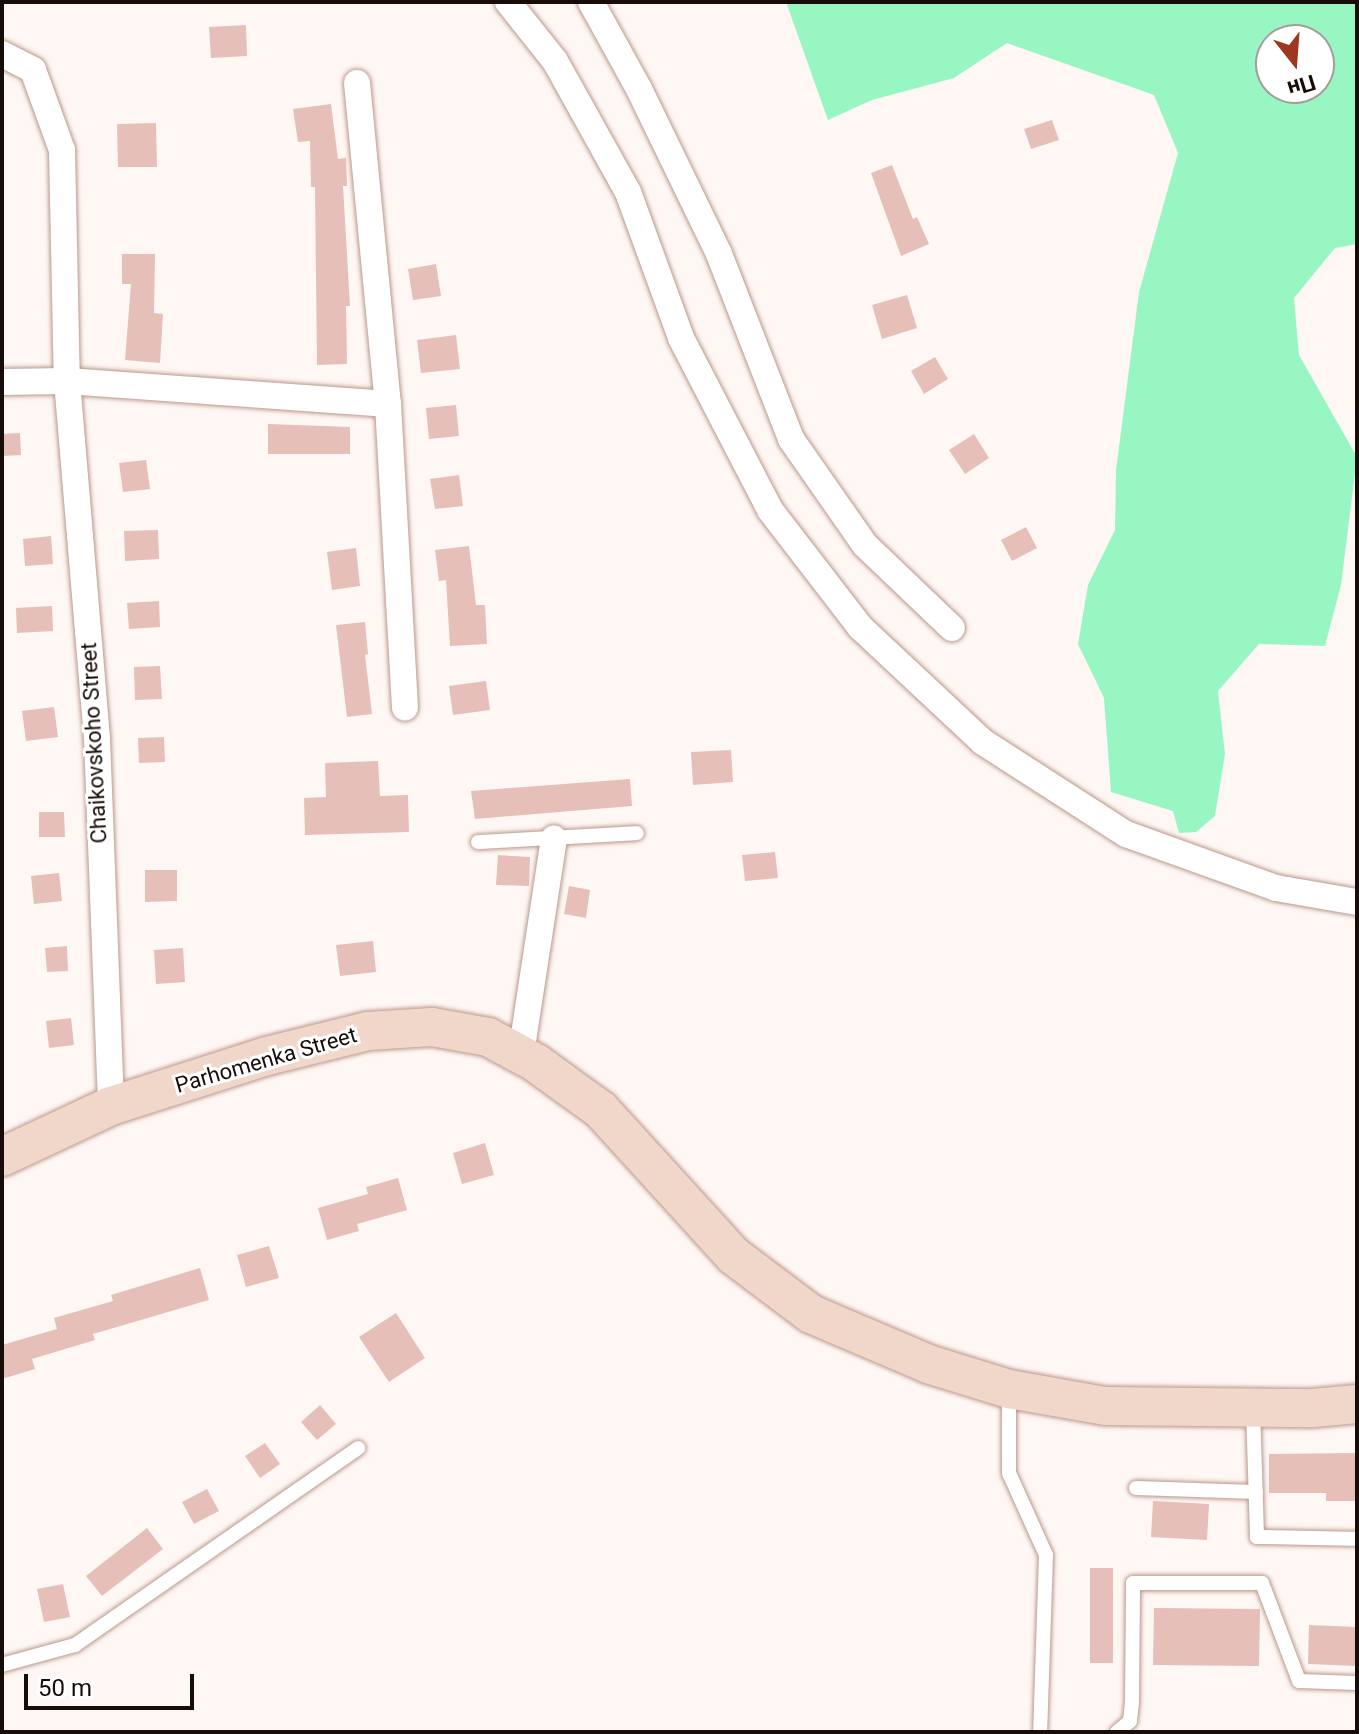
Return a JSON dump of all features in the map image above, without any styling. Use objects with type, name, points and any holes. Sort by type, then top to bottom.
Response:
[{"type":"main road","name":"Parhomenka Street","points":[[2,1157],[111,1106],[267,1056],[368,1031],[432,1027],[488,1037],[529,1059],[601,1110],[734,1256],[811,1314],[928,1364],[1009,1389],[1105,1406],[1357,1404]]},
{"type":"street","points":[[508,2],[555,61],[628,192],[681,338],[770,510],[860,627],[983,742],[1126,834],[1276,888],[1357,902]]},
{"type":"street","points":[[591,2],[719,254],[791,439],[865,545],[952,628]]},
{"type":"street","name":"Chaikovskoho Street","points":[[9,58],[33,70],[62,150],[67,381],[97,739],[111,1106]]},
{"type":"street","points":[[357,83],[388,404],[405,708]]},
{"type":"street","points":[[2,382],[67,381],[388,404]]},
{"type":"street","points":[[529,1059],[554,839]]},
{"type":"lane","points":[[478,842],[637,833]]},
{"type":"lane","points":[[1009,1389],[1009,1473],[1046,1555],[1040,1732]]},
{"type":"lane","points":[[1253,1407],[1257,1537],[1357,1539]]},
{"type":"lane","points":[[2,1665],[75,1645],[358,1448]]},
{"type":"lane","points":[[1136,1488],[1256,1492]]},
{"type":"lane","points":[[1117,1732],[1130,1721],[1132,1703],[1133,1583],[1262,1583],[1299,1681],[1357,1683]]},
{"type":"green space","points":[[786,2],[1357,2],[1357,244],[1335,248],[1294,298],[1299,355],[1357,457],[1341,585],[1325,646],[1259,644],[1218,691],[1225,754],[1215,816],[1196,832],[1179,833],[1173,811],[1111,792],[1104,698],[1078,644],[1088,585],[1115,530],[1116,470],[1139,292],[1178,153],[1154,95],[1007,43],[954,78],[872,100],[828,120]]},
{"type":"building","points":[[246,25],[247,56],[211,58],[209,27]]},
{"type":"building","points":[[331,104],[338,159],[346,158],[347,186],[343,186],[350,306],[346,306],[347,364],[317,365],[315,187],[311,187],[310,141],[298,142],[293,109]]},
{"type":"building","points":[[1052,120],[1059,140],[1031,149],[1024,129]]},
{"type":"building","points":[[156,123],[157,167],[118,167],[117,124]]},
{"type":"building","points":[[892,165],[913,219],[917,217],[929,244],[901,256],[871,173]]},
{"type":"building","points":[[122,254],[155,254],[154,313],[163,314],[160,363],[125,360],[131,284],[122,284]]},
{"type":"building","points":[[436,264],[441,296],[413,300],[408,269]]},
{"type":"building","points":[[907,295],[917,328],[882,339],[872,305]]},
{"type":"building","points":[[456,335],[460,369],[421,373],[417,340]]},
{"type":"building","points":[[935,357],[948,379],[924,394],[911,371]]},
{"type":"building","points":[[456,405],[459,436],[429,439],[426,408]]},
{"type":"building","points":[[268,424],[350,427],[350,454],[268,454]]},
{"type":"building","points":[[20,433],[21,455],[2,456],[2,434]]},
{"type":"building","points":[[974,434],[989,458],[965,474],[949,450]]},
{"type":"building","points":[[146,460],[150,489],[123,492],[119,463]]},
{"type":"building","points":[[459,475],[463,506],[435,509],[430,479]]},
{"type":"building","points":[[1026,527],[1037,548],[1012,561],[1001,540]]},
{"type":"building","points":[[158,530],[159,559],[125,561],[124,531]]},
{"type":"building","points":[[51,536],[53,564],[25,566],[23,539]]},
{"type":"building","points":[[469,546],[476,605],[485,605],[487,644],[450,646],[446,580],[439,581],[435,550]]},
{"type":"building","points":[[356,548],[360,586],[332,590],[327,552]]},
{"type":"building","points":[[159,601],[160,627],[129,629],[127,603]]},
{"type":"building","points":[[52,606],[53,631],[17,633],[16,608]]},
{"type":"building","points":[[365,622],[368,654],[365,655],[372,714],[347,717],[336,625]]},
{"type":"building","points":[[160,666],[162,699],[135,700],[134,667]]},
{"type":"building","points":[[486,681],[490,710],[453,715],[449,686]]},
{"type":"building","points":[[54,707],[58,737],[26,741],[22,711]]},
{"type":"building","points":[[164,737],[165,762],[139,763],[138,738]]},
{"type":"building","points":[[731,750],[733,782],[693,785],[691,752]]},
{"type":"building","points":[[378,761],[380,796],[408,795],[409,832],[305,835],[304,798],[326,797],[325,763]]},
{"type":"building","points":[[630,779],[632,806],[475,819],[471,791]]},
{"type":"building","points":[[39,812],[64,812],[65,837],[39,837]]},
{"type":"building","points":[[775,852],[778,878],[745,881],[742,855]]},
{"type":"building","points":[[498,855],[530,857],[529,886],[496,885]]},
{"type":"building","points":[[145,870],[177,870],[177,901],[145,902]]},
{"type":"building","points":[[59,873],[62,901],[34,904],[31,876]]},
{"type":"building","points":[[569,886],[590,890],[586,918],[564,914]]},
{"type":"building","points":[[373,941],[376,972],[340,976],[336,945]]},
{"type":"building","points":[[67,946],[68,971],[47,972],[45,948]]},
{"type":"building","points":[[183,948],[185,982],[156,984],[154,950]]},
{"type":"building","points":[[71,1018],[74,1045],[49,1048],[46,1021]]},
{"type":"building","points":[[485,1143],[494,1175],[462,1184],[453,1153]]},
{"type":"building","points":[[398,1178],[407,1210],[357,1224],[359,1231],[327,1240],[318,1208],[368,1194],[366,1187]]},
{"type":"building","points":[[269,1246],[279,1278],[246,1287],[237,1255]]},
{"type":"building","points":[[200,1268],[209,1300],[93,1334],[95,1340],[32,1359],[35,1369],[2,1379],[2,1345],[57,1329],[54,1318],[113,1301],[111,1295]]},
{"type":"building","points":[[396,1313],[425,1358],[389,1382],[359,1337]]},
{"type":"building","points":[[320,1405],[336,1424],[317,1440],[301,1422]]},
{"type":"building","points":[[265,1443],[280,1464],[260,1478],[245,1456]]},
{"type":"building","points":[[1357,1453],[1357,1501],[1326,1501],[1326,1493],[1269,1493],[1269,1454]]},
{"type":"building","points":[[207,1489],[219,1511],[194,1524],[182,1502]]},
{"type":"building","points":[[1153,1501],[1209,1504],[1207,1540],[1151,1537]]},
{"type":"building","points":[[147,1528],[163,1549],[102,1596],[86,1576]]},
{"type":"building","points":[[1090,1568],[1113,1568],[1113,1663],[1090,1663]]},
{"type":"building","points":[[63,1584],[70,1617],[44,1622],[37,1589]]},
{"type":"building","points":[[1154,1608],[1260,1609],[1259,1666],[1153,1665]]},
{"type":"building","points":[[1309,1625],[1357,1627],[1357,1666],[1308,1664]]}]
